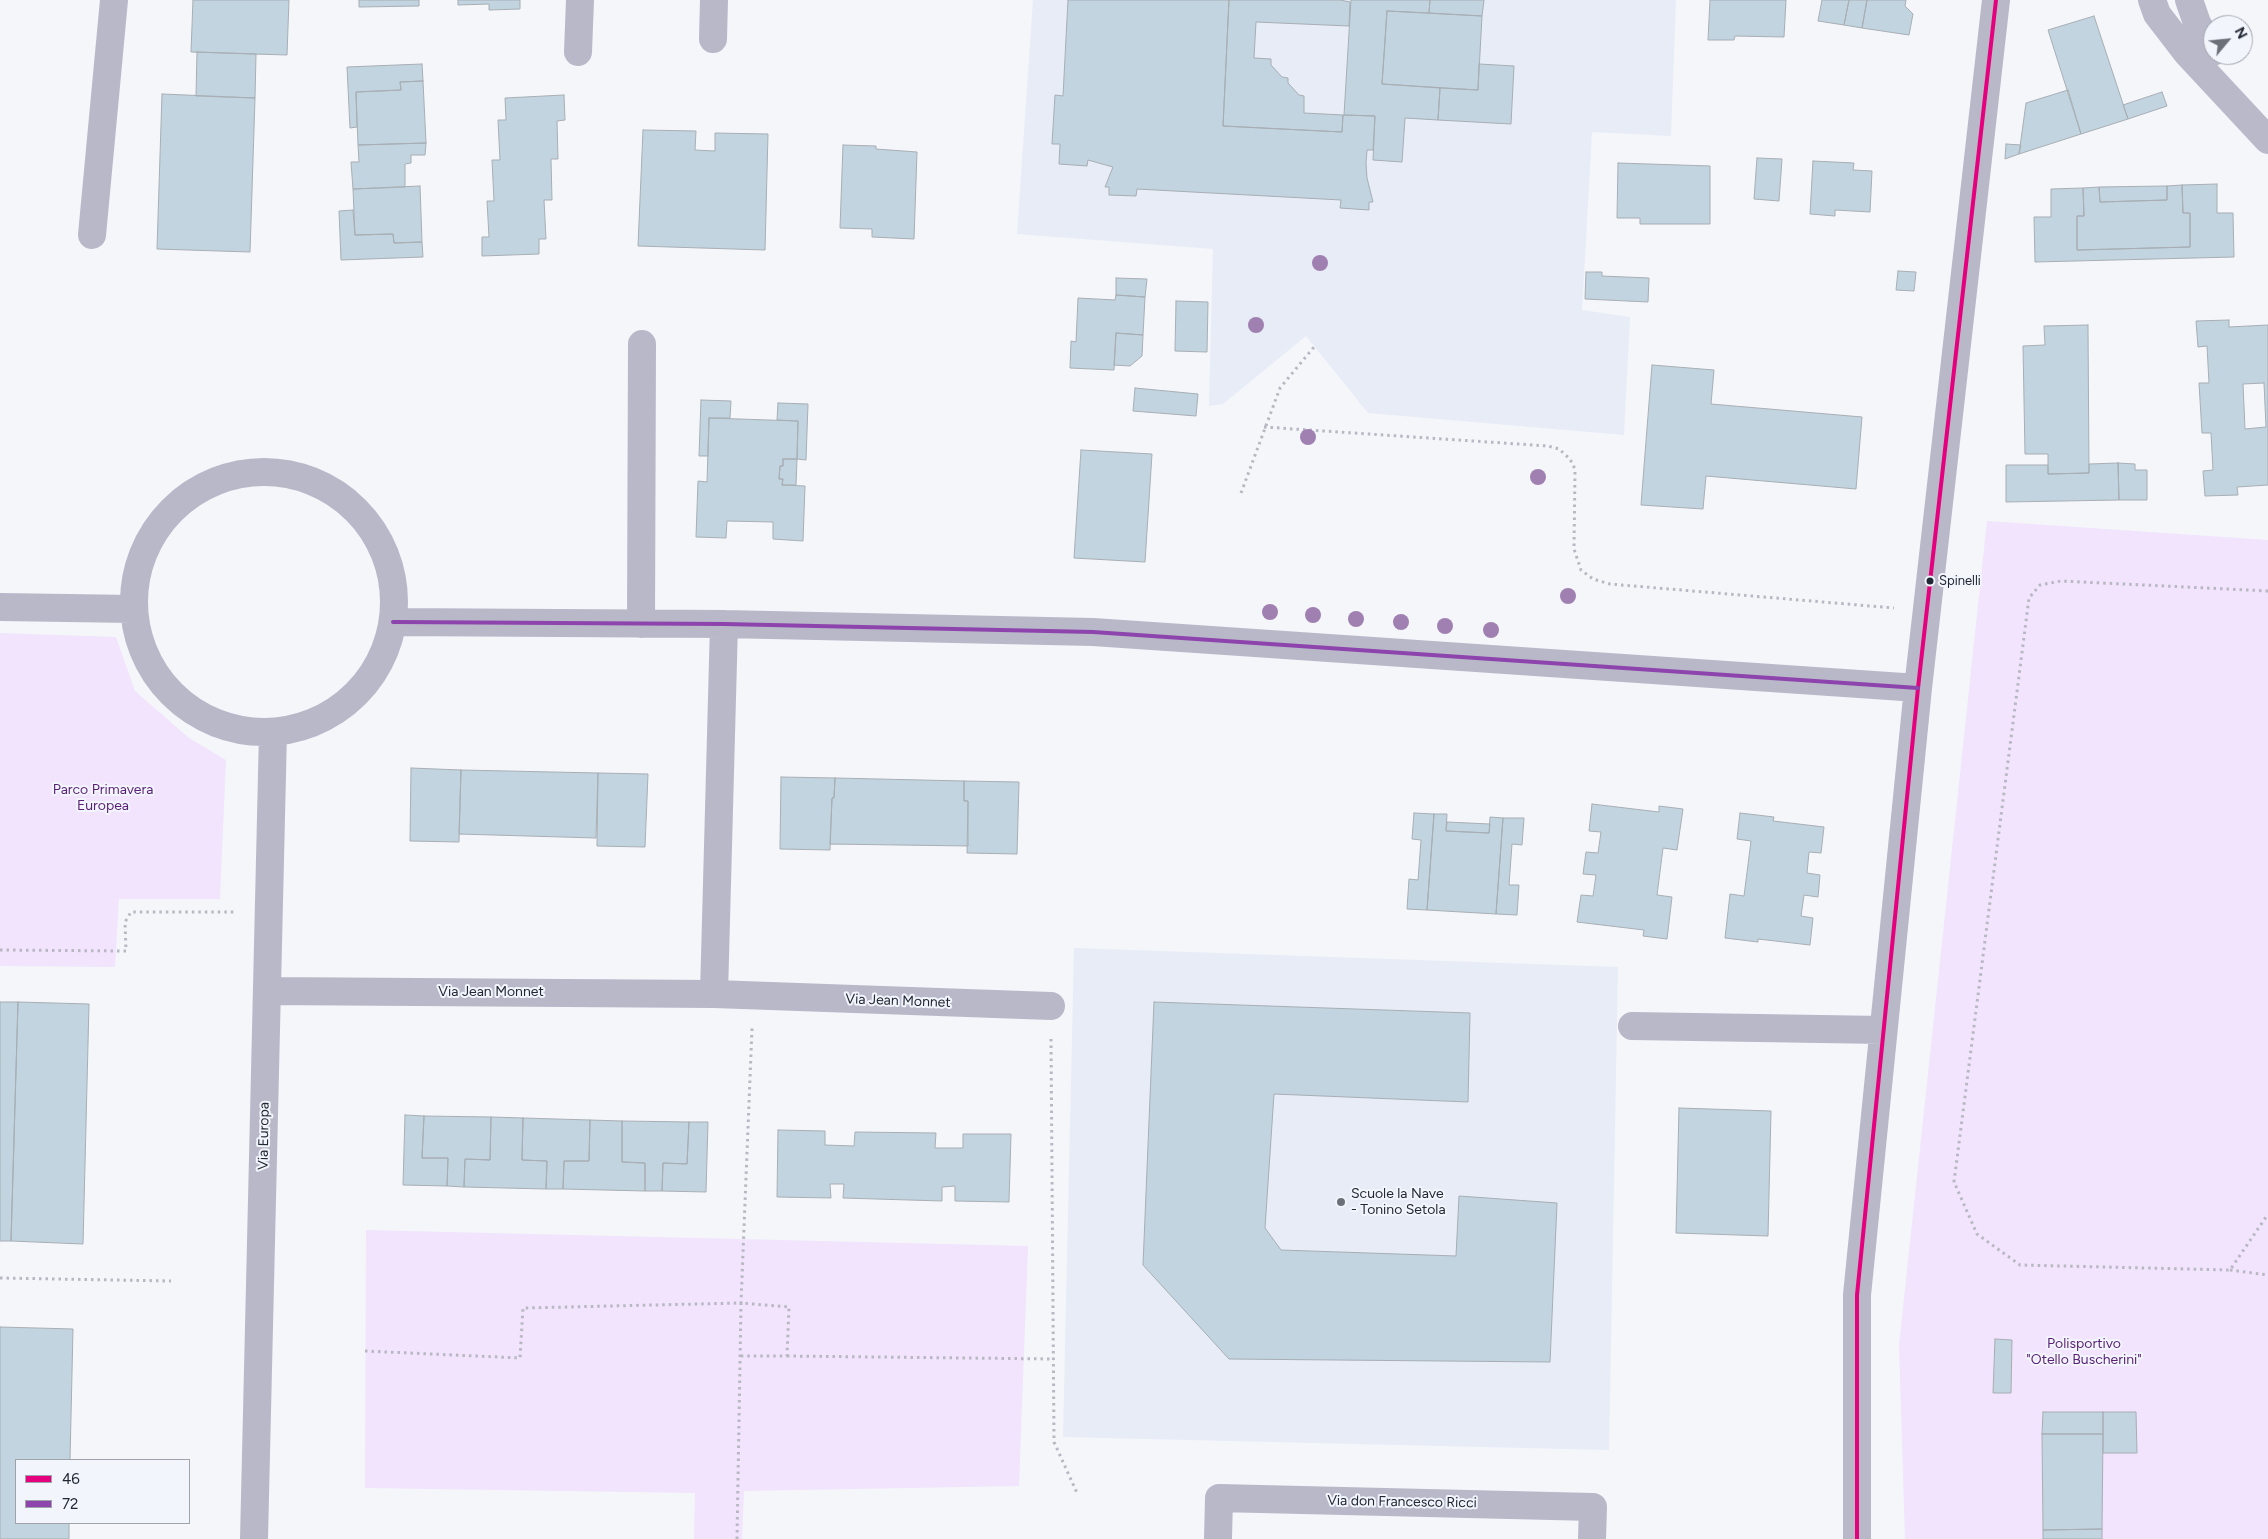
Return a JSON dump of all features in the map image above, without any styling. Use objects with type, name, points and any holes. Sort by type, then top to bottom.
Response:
[{"type":"main road","points":[[2152,0],[2157,14],[2187,53],[2251,119],[2268,140]]},
{"type":"main road","points":[[2189,0],[2196,23],[2203,35]]},
{"type":"main road","points":[[2220,65],[2251,119]]},
{"type":"street","points":[[92,235],[114,0]]},
{"type":"street","points":[[578,52],[580,0]]},
{"type":"street","points":[[714,0],[714,40]]},
{"type":"street","points":[[1857,1539],[1857,1295],[1918,688],[1996,0]]},
{"type":"street","points":[[641,624],[642,344]]},
{"type":"street","points":[[250,472],[290,474],[327,487],[358,512],[382,544],[393,582],[393,622],[380,663],[353,698],[316,722],[273,732],[233,729],[195,712],[164,685],[143,650],[133,609],[137,570],[153,533],[178,503],[212,482],[250,472]]},
{"type":"street","points":[[0,607],[133,609]]},
{"type":"street","points":[[393,622],[724,624],[1093,632],[1918,688]]},
{"type":"street","points":[[714,994],[724,624]]},
{"type":"street","name":"Via Europa","points":[[254,1539],[273,732]]},
{"type":"street","name":"Via Jean Monnet","points":[[268,991],[714,994],[1051,1006]]},
{"type":"street","points":[[1632,1026],[1883,1030]]},
{"type":"street","name":"Via don Francesco Ricci","points":[[1218,1539],[1219,1498],[1593,1507],[1592,1539]]},
{"type":"path","points":[[1241,493],[1280,388],[1314,348]]},
{"type":"path","points":[[1264,427],[1548,446],[1559,449],[1570,459],[1575,469],[1574,549],[1581,570],[1593,579],[1610,584],[1927,611]]},
{"type":"path","points":[[2268,591],[2061,581],[2040,585],[2029,598],[1954,1182],[1977,1234],[2020,1265],[2230,1270],[2268,1275]]},
{"type":"path","points":[[0,950],[126,951],[125,922],[131,912],[269,912]]},
{"type":"path","points":[[737,1539],[741,1356],[740,1303],[753,995]]},
{"type":"path","points":[[1051,1006],[1054,1442],[1077,1493]]},
{"type":"path","points":[[2230,1270],[2268,1214]]},
{"type":"path","points":[[0,1278],[171,1280]]},
{"type":"path","points":[[366,1351],[520,1358],[523,1308],[740,1303],[789,1307],[787,1356]]},
{"type":"path","points":[[741,1356],[1054,1359]]},
{"type":"shaded area","points":[[1033,0],[1676,0],[1671,136],[1592,132],[1582,310],[1630,317],[1624,435],[1368,413],[1306,336],[1223,404],[1209,406],[1213,249],[1017,234]]},
{"type":"shaded area","name":"Scuole la Nave - Tonino Setola","points":[[1074,948],[1618,967],[1609,1450],[1063,1437]]},
{"type":"green space","name":"Polisportivo \"Otello Buscherini\"","points":[[1987,521],[2268,540],[2268,1539],[1905,1539],[1899,1345]]},
{"type":"green space","name":"Parco Primavera Europea","points":[[0,633],[116,637],[135,691],[189,738],[226,760],[220,899],[119,899],[115,967],[0,966]]},
{"type":"green space","points":[[366,1230],[1028,1246],[1019,1486],[744,1491],[742,1539],[694,1539],[695,1493],[365,1488]]},
{"type":"building","points":[[193,0],[289,0],[287,55],[191,52]]},
{"type":"building","points":[[359,0],[419,0],[419,6],[359,7]]},
{"type":"building","points":[[458,0],[520,0],[520,9],[489,10],[489,4],[458,5]]},
{"type":"building","points":[[1068,0],[1229,0],[1223,126],[1342,132],[1343,115],[1375,116],[1373,150],[1367,150],[1366,163],[1367,178],[1373,202],[1369,202],[1369,210],[1340,208],[1341,200],[1137,189],[1136,196],[1109,195],[1109,187],[1105,187],[1113,167],[1088,160],[1087,166],[1059,164],[1060,144],[1052,144],[1055,95],[1063,96]]},
{"type":"building","points":[[1229,0],[1340,0],[1350,2],[1349,26],[1256,22],[1254,58],[1271,59],[1271,65],[1282,77],[1288,78],[1288,83],[1299,95],[1304,96],[1304,113],[1343,115],[1342,132],[1223,126]]},
{"type":"building","points":[[1351,0],[1430,0],[1429,13],[1387,11],[1382,84],[1440,88],[1438,120],[1405,118],[1402,162],[1373,160],[1375,116],[1344,115]]},
{"type":"building","points":[[1430,0],[1484,0],[1482,16],[1429,13]]},
{"type":"building","points":[[1710,0],[1786,0],[1784,37],[1735,36],[1734,40],[1708,40]]},
{"type":"building","points":[[1822,0],[1849,0],[1844,25],[1818,21]]},
{"type":"building","points":[[1849,0],[1867,0],[1862,28],[1844,25]]},
{"type":"building","points":[[1867,0],[1906,0],[1905,6],[1913,14],[1909,35],[1862,28]]},
{"type":"building","points":[[1387,11],[1482,16],[1478,90],[1382,84]]},
{"type":"building","points":[[2094,16],[2128,119],[2081,134],[2048,30]]},
{"type":"building","points":[[197,52],[256,54],[255,98],[196,96]]},
{"type":"building","points":[[422,64],[423,81],[400,82],[401,90],[356,92],[357,127],[350,128],[347,67]]},
{"type":"building","points":[[1479,64],[1514,66],[1511,124],[1438,120],[1440,88],[1478,90]]},
{"type":"building","points":[[423,81],[426,143],[358,145],[356,92],[401,90],[400,82]]},
{"type":"building","points":[[2068,90],[2081,134],[2019,154],[2026,103]]},
{"type":"building","points":[[2162,92],[2167,106],[2128,119],[2123,105]]},
{"type":"building","points":[[162,94],[255,98],[250,252],[157,249]]},
{"type":"building","points":[[564,95],[565,120],[557,121],[558,159],[551,159],[552,200],[544,200],[546,239],[539,239],[539,254],[482,256],[482,237],[489,237],[487,201],[494,201],[492,160],[500,160],[498,120],[506,120],[505,98]]},
{"type":"building","points":[[643,130],[696,131],[695,150],[715,151],[715,133],[768,134],[765,250],[638,246]]},
{"type":"building","points":[[426,143],[425,155],[411,155],[411,163],[405,164],[405,187],[353,189],[351,162],[359,162],[358,145]]},
{"type":"building","points":[[2006,144],[2021,145],[2019,154],[2005,159]]},
{"type":"building","points":[[843,145],[876,146],[876,149],[917,152],[914,239],[872,237],[872,229],[840,228]]},
{"type":"building","points":[[1757,158],[1782,159],[1779,201],[1754,199]]},
{"type":"building","points":[[1813,161],[1854,163],[1853,170],[1872,171],[1870,212],[1835,210],[1835,216],[1810,214]]},
{"type":"building","points":[[1618,163],[1710,166],[1710,224],[1640,224],[1640,218],[1617,218]]},
{"type":"building","points":[[2217,184],[2217,213],[2233,213],[2234,257],[2035,262],[2034,217],[2051,217],[2051,189],[2083,188],[2084,216],[2077,216],[2077,250],[2190,247],[2190,213],[2183,213],[2182,185]]},
{"type":"building","points":[[2182,185],[2183,213],[2190,213],[2190,247],[2077,250],[2077,216],[2084,216],[2083,188],[2099,187],[2100,202],[2167,200],[2167,186]]},
{"type":"building","points":[[420,186],[422,242],[394,243],[393,234],[355,235],[353,189]]},
{"type":"building","points":[[2167,186],[2167,200],[2100,202],[2099,187]]},
{"type":"building","points":[[353,210],[355,235],[393,234],[394,243],[422,242],[423,257],[341,260],[339,211]]},
{"type":"building","points":[[1898,271],[1916,272],[1914,291],[1896,290]]},
{"type":"building","points":[[1586,272],[1602,272],[1602,276],[1649,278],[1648,302],[1585,299]]},
{"type":"building","points":[[1116,278],[1147,279],[1145,297],[1116,295]]},
{"type":"building","points":[[1116,295],[1145,297],[1143,335],[1116,333],[1114,370],[1070,368],[1071,341],[1076,342],[1078,298],[1115,300]]},
{"type":"building","points":[[1176,301],[1208,302],[1207,352],[1175,351]]},
{"type":"building","points":[[2229,320],[2229,327],[2268,325],[2268,485],[2237,487],[2238,495],[2205,496],[2203,471],[2213,470],[2211,433],[2202,433],[2199,383],[2209,383],[2207,346],[2198,347],[2196,321]],"holes":[[[2264,383],[2266,427],[2245,429],[2243,384]]]},
{"type":"building","points":[[2088,325],[2089,473],[2048,474],[2048,454],[2025,454],[2023,346],[2045,345],[2044,326]]},
{"type":"building","points":[[1116,333],[1143,335],[1142,356],[1130,366],[1114,365]]},
{"type":"building","points":[[1652,365],[1714,370],[1711,404],[1862,417],[1856,489],[1706,476],[1703,509],[1641,505]]},
{"type":"building","points":[[1135,388],[1198,394],[1196,416],[1133,411]]},
{"type":"building","points":[[701,400],[731,401],[730,418],[709,418],[708,456],[699,456]]},
{"type":"building","points":[[778,403],[808,404],[806,460],[797,459],[798,421],[777,420]]},
{"type":"building","points":[[709,418],[798,421],[797,459],[783,459],[783,466],[780,466],[779,479],[783,479],[782,485],[805,486],[803,541],[773,539],[773,522],[727,521],[726,538],[696,537],[698,481],[707,482]]},
{"type":"building","points":[[1081,450],[1152,454],[1145,562],[1074,558]]},
{"type":"building","points":[[783,459],[797,459],[796,485],[782,485],[783,479],[779,479],[780,466],[783,466]]},
{"type":"building","points":[[2118,463],[2135,464],[2135,470],[2147,470],[2147,500],[2119,500]]},
{"type":"building","points":[[2118,463],[2119,500],[2006,502],[2006,465],[2048,465],[2048,474],[2089,473],[2089,464]]},
{"type":"building","points":[[411,768],[461,770],[459,842],[410,841]]},
{"type":"building","points":[[461,770],[598,773],[596,838],[459,834]]},
{"type":"building","points":[[598,773],[648,774],[645,847],[597,846]]},
{"type":"building","points":[[781,777],[835,778],[834,798],[832,798],[830,850],[780,849]]},
{"type":"building","points":[[835,778],[964,781],[964,801],[968,801],[968,846],[830,844]]},
{"type":"building","points":[[964,781],[1019,782],[1017,854],[967,853],[968,801],[964,801]]},
{"type":"building","points":[[1592,804],[1659,812],[1659,806],[1683,809],[1677,850],[1663,848],[1657,895],[1672,897],[1667,939],[1643,936],[1644,930],[1577,922],[1581,895],[1593,896],[1596,875],[1583,874],[1586,852],[1598,853],[1601,832],[1589,831]]},
{"type":"building","points":[[1414,813],[1434,814],[1427,910],[1407,909],[1409,879],[1418,880],[1421,840],[1412,839]]},
{"type":"building","points":[[1740,813],[1774,817],[1773,821],[1824,827],[1821,853],[1809,852],[1807,873],[1820,875],[1818,897],[1804,895],[1801,916],[1813,918],[1810,945],[1758,939],[1758,942],[1725,938],[1730,894],[1744,896],[1751,841],[1737,839]]},
{"type":"building","points":[[1434,814],[1447,814],[1446,831],[1489,833],[1490,817],[1503,818],[1496,914],[1427,910]]},
{"type":"building","points":[[1503,818],[1524,818],[1522,845],[1512,844],[1509,885],[1519,885],[1517,915],[1496,914]]},
{"type":"building","points":[[1447,822],[1490,824],[1489,833],[1446,831]]},
{"type":"building","points":[[0,1002],[18,1002],[11,1241],[0,1241]]},
{"type":"building","points":[[18,1002],[89,1004],[83,1244],[11,1241]]},
{"type":"building","points":[[1154,1002],[1470,1013],[1468,1102],[1274,1094],[1265,1228],[1281,1250],[1456,1256],[1459,1196],[1557,1203],[1550,1362],[1229,1359],[1143,1265]]},
{"type":"building","points":[[1679,1108],[1771,1111],[1768,1236],[1676,1233]]},
{"type":"building","points":[[405,1115],[424,1116],[422,1158],[448,1158],[447,1186],[403,1185]]},
{"type":"building","points":[[424,1116],[491,1117],[490,1160],[465,1159],[464,1187],[447,1186],[448,1158],[422,1158]]},
{"type":"building","points":[[491,1117],[523,1118],[522,1160],[547,1161],[546,1189],[464,1187],[465,1159],[490,1160]]},
{"type":"building","points":[[523,1118],[590,1120],[589,1161],[564,1161],[563,1189],[546,1189],[547,1161],[522,1160]]},
{"type":"building","points":[[590,1120],[622,1121],[622,1162],[645,1163],[645,1191],[563,1189],[564,1161],[589,1161]]},
{"type":"building","points":[[622,1121],[689,1122],[687,1164],[663,1163],[662,1191],[645,1191],[645,1163],[622,1162]]},
{"type":"building","points":[[689,1122],[708,1122],[706,1192],[662,1191],[663,1163],[687,1164]]},
{"type":"building","points":[[778,1130],[825,1131],[825,1145],[854,1146],[855,1132],[936,1133],[935,1148],[963,1148],[963,1134],[1011,1134],[1009,1202],[955,1201],[955,1186],[942,1187],[942,1201],[843,1198],[844,1184],[830,1184],[831,1198],[777,1197]]},
{"type":"building","points":[[0,1327],[73,1329],[70,1459],[15,1459],[15,1524],[69,1524],[69,1539],[0,1539]]},
{"type":"building","points":[[1995,1339],[2012,1340],[2011,1393],[1993,1393]]},
{"type":"building","points":[[2043,1412],[2103,1412],[2103,1434],[2042,1434]]},
{"type":"building","points":[[2103,1412],[2136,1412],[2137,1453],[2103,1453]]},
{"type":"building","points":[[2042,1434],[2103,1434],[2102,1529],[2043,1530]]},
{"type":"building","points":[[2102,1529],[2102,1539],[2043,1539],[2043,1530]]},
{"type":"transit line","name":"46","points":[[1857,1539],[1857,1295],[1918,688],[1996,0]]},
{"type":"transit line","name":"72","points":[[393,622],[724,624],[1093,632],[1918,688]]},
{"type":"place","name":"Spinelli","points":[[1930,581]]},
{"type":"place","name":"Scuole la Nave - Tonino Setola","points":[[1341,1202]]}]
